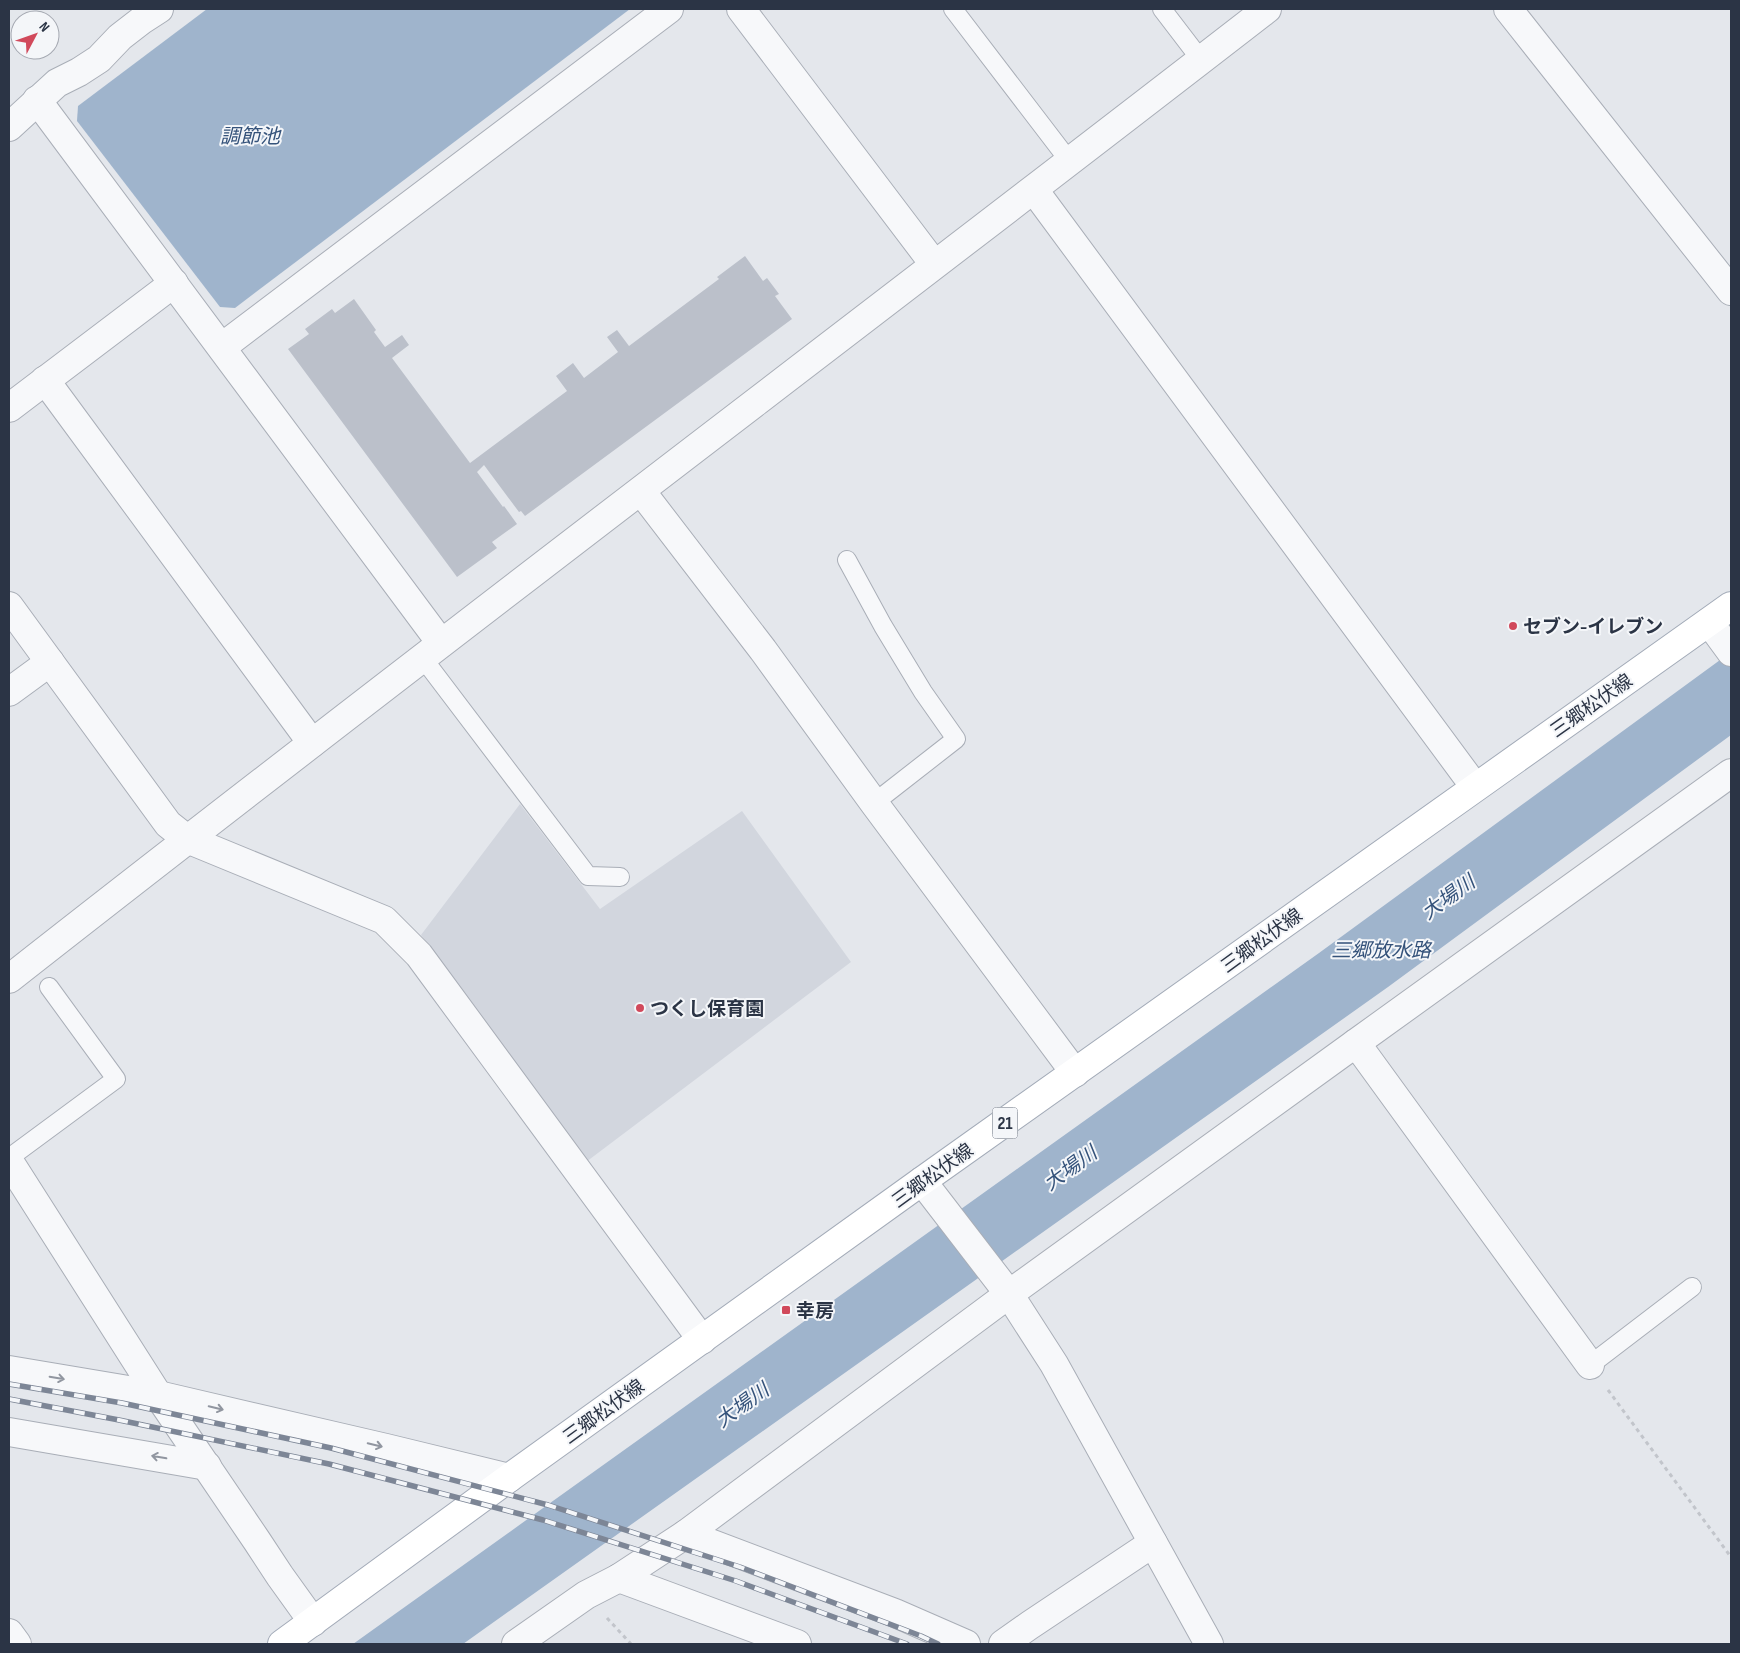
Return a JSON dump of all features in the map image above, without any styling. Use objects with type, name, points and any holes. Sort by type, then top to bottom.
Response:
[{"type":"main road","name":"三郷松伏線","points":[[282,1644],[702,1340],[930,1192],[1075,1073],[1475,787],[1721,639],[1731,606]]},
{"type":"street","points":[[9,127],[57,83],[99,59],[120,36],[159,9]]},
{"type":"street","points":[[222,347],[669,9]]},
{"type":"street","points":[[741,9],[934,264]]},
{"type":"street","points":[[9,979],[432,650],[934,264],[1034,190],[1267,9]]},
{"type":"street","points":[[1508,9],[1731,291]]},
{"type":"street","points":[[37,100],[222,347],[432,650]]},
{"type":"street","points":[[1034,190],[1475,787]]},
{"type":"street","points":[[9,408],[174,283]]},
{"type":"street","points":[[45,380],[312,743]]},
{"type":"street","points":[[641,491],[764,650],[874,803],[1075,1073]]},
{"type":"street","points":[[9,606],[168,824],[187,839],[384,920],[420,955],[702,1340]]},
{"type":"street","points":[[9,692],[50,662]]},
{"type":"street","points":[[516,1644],[586,1595],[619,1578],[686,1534],[1003,1286],[1356,1042],[1731,773]]},
{"type":"street","points":[[1356,1042],[1590,1365]]},
{"type":"street","points":[[9,1160],[158,1395],[313,1622]]},
{"type":"street","points":[[930,1192],[1003,1286],[1054,1364],[1209,1644]]},
{"type":"street","points":[[9,1370],[158,1395],[509,1478]]},
{"type":"street","points":[[9,1432],[207,1466]]},
{"type":"street","points":[[686,1534],[895,1613],[966,1644]]},
{"type":"street","points":[[1004,1644],[1153,1543]]},
{"type":"street","points":[[619,1578],[796,1644]]},
{"type":"street","points":[[9,1633],[16,1644]]},
{"type":"lane","points":[[953,9],[1070,162]]},
{"type":"lane","points":[[1162,9],[1201,60]]},
{"type":"lane","points":[[847,560],[883,626],[923,692],[956,739],[874,803]]},
{"type":"lane","points":[[432,650],[588,876],[620,877]]},
{"type":"lane","points":[[9,1160],[116,1079],[49,987]]},
{"type":"lane","points":[[1590,1365],[1692,1287]]},
{"type":"path","points":[[1590,1365],[1731,1557]]},
{"type":"shaded area","points":[[520,804],[600,909],[742,811],[851,962],[586,1162],[421,935]]},
{"type":"water","name":"調節池","points":[[207,9],[630,9],[235,308],[220,307],[77,121],[78,106]]},
{"type":"water","name":"三郷放水路","points":[[1731,652],[1731,735],[1388,987],[463,1644],[353,1644],[1319,953]]},
{"type":"building","points":[[745,256],[763,281],[767,278],[779,294],[775,296],[792,319],[525,516],[521,511],[519,512],[484,465],[477,472],[517,524],[492,542],[497,548],[457,577],[288,349],[309,334],[305,329],[332,309],[335,313],[354,299],[376,330],[374,332],[385,347],[402,335],[409,345],[392,358],[470,463],[567,391],[556,376],[573,363],[584,378],[618,352],[607,337],[617,330],[629,346],[719,279],[717,277]]},
{"type":"railway","points":[[9,1384],[122,1403],[331,1448],[548,1505],[740,1567],[938,1644]]},
{"type":"railway","points":[[9,1399],[329,1464],[543,1520],[736,1581],[907,1644]]},
{"type":"place","name":"セブン-イレブン","points":[[1513,626]]},
{"type":"place","name":"つくし保育園","points":[[640,1008]]},
{"type":"place","name":"幸房","points":[[786,1310]]},
{"type":"water label","name":"大場川","points":[[1448,897]]},
{"type":"water label","name":"大場川","points":[[1070,1168]]},
{"type":"water label","name":"大場川","points":[[742,1405]]}]
